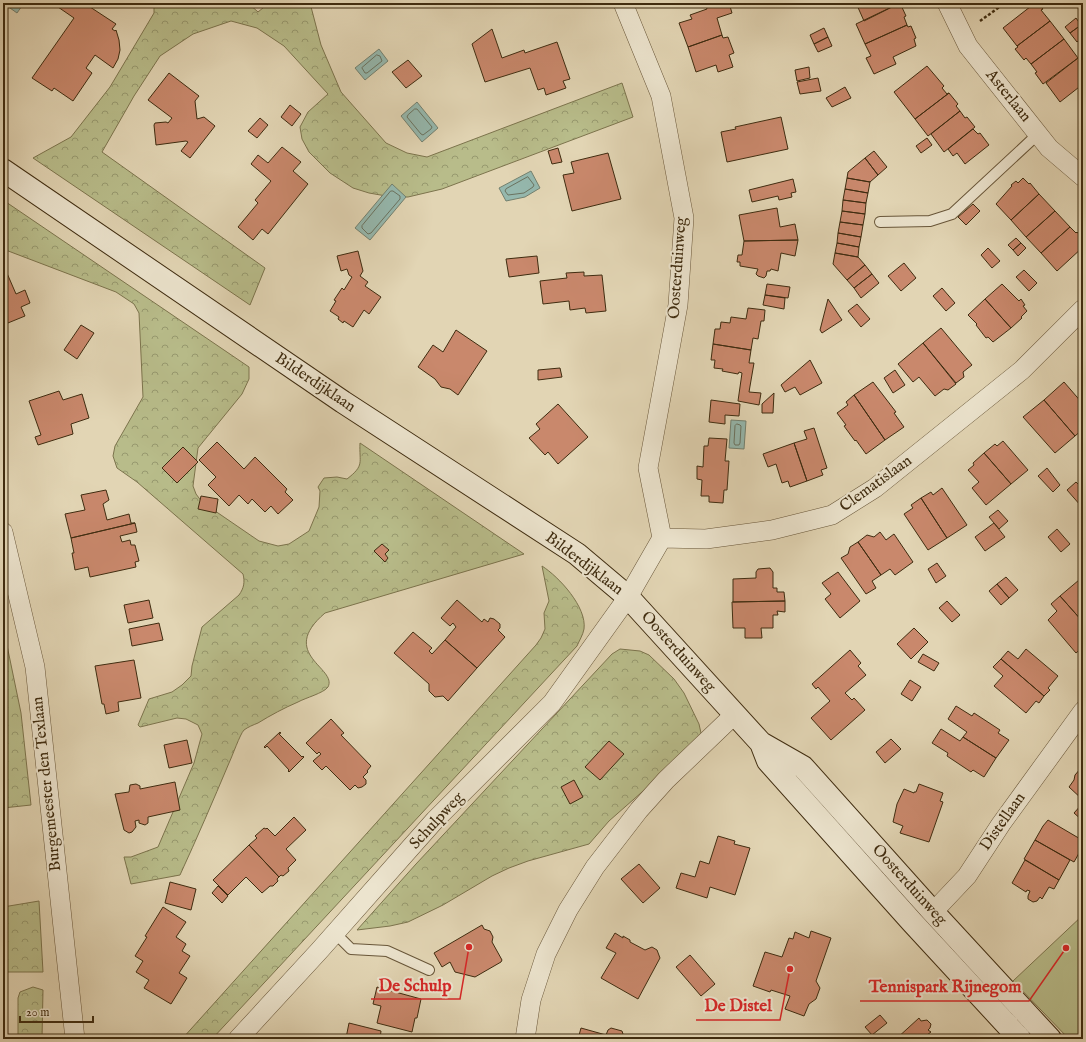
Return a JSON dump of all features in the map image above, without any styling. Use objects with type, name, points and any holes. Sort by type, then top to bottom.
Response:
[{"type":"street","name":"Oosterduinweg","points":[[623,3],[661,96],[684,218],[678,305],[648,468],[662,538]]},
{"type":"street","name":"Asterlaan","points":[[947,3],[968,46],[1049,148],[1083,178]]},
{"type":"street","name":"Bilderdijklaan","points":[[3,170],[343,402],[577,554],[628,596]]},
{"type":"street","name":"Clematislaan","points":[[662,538],[706,539],[772,530],[832,515],[875,488],[1022,370],[1083,310]]},
{"type":"street","name":"Burgemeester den Texlaan","points":[[3,532],[35,667],[75,1039]]},
{"type":"street","points":[[628,596],[662,538]]},
{"type":"street","name":"Oosterduinweg","points":[[628,596],[761,743],[803,767],[933,912],[1050,1039]]},
{"type":"street","name":"Schulpweg","points":[[238,1039],[335,933],[435,820],[552,703],[628,596]]},
{"type":"street","name":"Distellaan","points":[[912,922],[933,912],[967,876],[1000,824],[1083,711]]},
{"type":"street","points":[[525,1039],[531,1000],[546,954],[568,910],[595,867],[639,810],[666,780],[735,714]]},
{"type":"street","name":"Oosterduinweg","points":[[761,743],[768,761],[912,922],[1020,1039]]},
{"type":"lane","points":[[880,222],[930,221],[952,214],[1038,134]]},
{"type":"lane","points":[[335,933],[351,949],[387,951],[429,970]]},
{"type":"path","points":[[962,34],[1005,3]]},
{"type":"green space","points":[[154,3],[248,3],[258,12],[269,3],[310,3],[321,45],[341,92],[386,143],[407,153],[427,157],[622,83],[633,117],[442,189],[408,197],[392,197],[369,193],[353,188],[330,173],[309,152],[302,139],[300,127],[308,112],[328,94],[284,46],[257,28],[231,21],[193,34],[160,56],[134,96],[102,152],[265,268],[250,305],[33,158],[71,137],[110,87],[154,13]]},
{"type":"green space","points":[[3,200],[249,367],[249,379],[242,394],[198,448],[193,486],[196,494],[202,502],[259,541],[278,546],[289,544],[309,531],[319,507],[320,491],[318,487],[324,478],[337,477],[347,479],[353,474],[359,467],[360,463],[360,443],[524,554],[325,613],[312,627],[307,639],[307,649],[329,680],[328,687],[323,691],[283,709],[242,732],[180,875],[131,884],[124,857],[131,857],[158,847],[194,763],[202,734],[198,725],[186,719],[177,718],[140,727],[138,725],[149,699],[172,692],[191,676],[192,666],[202,627],[239,595],[244,585],[243,574],[137,482],[117,468],[113,456],[115,446],[143,397],[139,313],[134,304],[116,292],[3,249]]},
{"type":"green space","points":[[542,566],[564,585],[577,602],[581,611],[584,620],[584,629],[577,646],[212,1039],[182,1039],[536,645],[545,629],[544,613],[549,601]]},
{"type":"green space","points":[[3,626],[21,713],[31,805],[3,808]]},
{"type":"green space","points":[[620,649],[640,651],[649,655],[674,679],[684,693],[699,724],[701,733],[700,741],[609,821],[589,844],[528,861],[509,868],[492,876],[443,905],[408,922],[357,930],[416,864],[612,654]]},
{"type":"green space","points":[[39,901],[43,972],[3,972],[3,907]]},
{"type":"green space","points":[[1083,915],[1083,1039],[1069,1039],[1013,981]]},
{"type":"green space","points":[[33,987],[43,990],[42,1039],[18,1039],[18,998],[20,992]]},
{"type":"water","points":[[3,3],[24,3],[17,13]]},
{"type":"water","points":[[379,49],[388,61],[365,80],[355,68]]},
{"type":"water","points":[[417,102],[438,128],[422,142],[401,116]]},
{"type":"water","points":[[531,171],[540,188],[525,197],[506,201],[499,188]]},
{"type":"water","points":[[392,184],[406,197],[370,240],[355,228]]},
{"type":"water","points":[[731,420],[746,421],[744,449],[729,448]]},
{"type":"building","points":[[60,3],[84,3],[116,24],[112,29],[115,31],[116,30],[119,40],[120,50],[118,59],[113,68],[95,55],[86,68],[92,73],[73,101],[54,88],[52,91],[32,78],[74,18],[58,7]]},
{"type":"building","points":[[705,3],[729,3],[732,13],[717,18],[722,35],[688,47],[679,23],[692,19],[690,15],[707,9]]},
{"type":"building","points":[[856,3],[900,3],[864,21]]},
{"type":"building","points":[[900,3],[906,16],[904,17],[907,25],[865,44],[856,24]]},
{"type":"building","points":[[1035,3],[1038,3],[1043,9],[1041,10],[1050,21],[1017,46],[1003,28]]},
{"type":"building","points":[[1076,18],[1081,25],[1070,33],[1065,27]]},
{"type":"building","points":[[1050,21],[1064,39],[1031,64],[1026,58],[1024,60],[1015,49]]},
{"type":"building","points":[[907,25],[908,27],[911,26],[916,38],[914,39],[916,46],[893,57],[896,64],[874,74],[866,58],[871,56],[865,44]]},
{"type":"building","points":[[1081,25],[1083,27],[1083,37],[1077,42],[1070,33]]},
{"type":"building","points":[[824,28],[828,37],[814,44],[810,35]]},
{"type":"building","points":[[492,29],[502,58],[524,50],[525,53],[557,42],[570,79],[563,81],[566,88],[546,95],[544,88],[538,90],[530,68],[485,82],[472,44]]},
{"type":"building","points":[[722,35],[723,38],[728,37],[734,53],[729,55],[733,67],[718,72],[716,65],[696,72],[688,47]]},
{"type":"building","points":[[828,37],[832,46],[818,52],[814,44]]},
{"type":"building","points":[[1064,39],[1078,58],[1043,84],[1035,73],[1037,72],[1031,64]]},
{"type":"building","points":[[1078,58],[1083,64],[1083,84],[1060,102],[1046,83]]},
{"type":"building","points":[[408,60],[422,76],[406,88],[392,72]]},
{"type":"building","points":[[927,66],[944,86],[942,88],[947,94],[949,93],[915,119],[894,92]]},
{"type":"building","points":[[809,67],[810,78],[797,81],[795,70]]},
{"type":"building","points":[[169,73],[199,96],[195,101],[197,119],[204,117],[215,126],[190,158],[181,151],[188,142],[186,141],[156,145],[155,123],[168,123],[172,118],[148,100]]},
{"type":"building","points":[[818,78],[821,91],[800,94],[797,82]]},
{"type":"building","points":[[845,87],[851,98],[832,107],[826,98]]},
{"type":"building","points":[[949,93],[958,104],[956,106],[960,111],[928,136],[915,119]]},
{"type":"building","points":[[290,105],[301,114],[292,126],[281,117]]},
{"type":"building","points":[[960,111],[975,127],[944,152],[931,134]]},
{"type":"building","points":[[781,117],[788,149],[727,162],[721,132],[736,129],[735,127]]},
{"type":"building","points":[[260,118],[268,125],[257,138],[248,131]]},
{"type":"building","points":[[973,129],[978,134],[980,133],[989,145],[965,164],[957,153],[953,156],[948,149]]},
{"type":"building","points":[[927,138],[932,145],[921,153],[916,146]]},
{"type":"building","points":[[282,147],[301,162],[293,171],[308,184],[268,234],[262,229],[253,240],[238,227],[258,203],[255,200],[271,181],[251,164],[258,155],[268,163]]},
{"type":"building","points":[[558,148],[562,162],[552,164],[548,151]]},
{"type":"building","points":[[874,151],[887,167],[878,175],[865,158]]},
{"type":"building","points":[[608,153],[621,199],[572,211],[563,175],[574,173],[571,162]]},
{"type":"building","points":[[865,158],[878,175],[870,182],[847,178],[848,172]]},
{"type":"building","points":[[847,178],[870,182],[868,193],[845,189]]},
{"type":"building","points":[[1023,178],[1029,184],[1030,183],[1039,194],[1011,220],[996,204],[1012,186],[1011,185],[1016,181],[1018,183]]},
{"type":"building","points":[[793,179],[796,192],[791,193],[792,197],[779,200],[778,196],[752,202],[749,190]]},
{"type":"building","points":[[845,189],[868,193],[866,203],[843,200]]},
{"type":"building","points":[[1039,194],[1055,211],[1026,237],[1011,220]]},
{"type":"building","points":[[843,200],[866,203],[865,214],[842,211]]},
{"type":"building","points":[[973,204],[980,211],[966,225],[958,217]]},
{"type":"building","points":[[777,208],[780,227],[795,224],[798,240],[744,241],[739,215]]},
{"type":"building","points":[[842,211],[865,214],[863,225],[840,222]]},
{"type":"building","points":[[1055,211],[1070,227],[1041,253],[1026,237]]},
{"type":"building","points":[[840,222],[863,225],[861,237],[838,233]]},
{"type":"building","points":[[1070,227],[1083,239],[1083,247],[1057,271],[1041,253]]},
{"type":"building","points":[[838,233],[861,237],[859,247],[837,243]]},
{"type":"building","points":[[1016,238],[1021,243],[1013,250],[1008,245]]},
{"type":"building","points":[[798,240],[795,256],[781,253],[778,271],[771,269],[770,271],[767,271],[764,278],[756,274],[758,269],[740,266],[740,262],[737,262],[738,255],[742,255],[744,241]]},
{"type":"building","points":[[837,243],[859,247],[858,257],[835,253]]},
{"type":"building","points":[[1021,243],[1026,248],[1018,256],[1013,250]]},
{"type":"building","points":[[988,248],[1000,261],[992,268],[981,255]]},
{"type":"building","points":[[358,251],[363,271],[360,276],[368,282],[365,286],[381,297],[369,314],[364,310],[353,327],[344,321],[343,323],[338,319],[339,317],[330,311],[336,301],[334,300],[342,288],[344,290],[352,277],[349,275],[347,269],[341,271],[337,256]]},
{"type":"building","points":[[835,253],[858,257],[865,265],[847,280],[833,264]]},
{"type":"building","points":[[537,256],[539,273],[509,277],[506,259]]},
{"type":"building","points":[[904,263],[916,278],[901,291],[888,276]]},
{"type":"building","points":[[3,264],[16,294],[25,290],[30,303],[21,307],[25,316],[3,325]]},
{"type":"building","points":[[865,265],[872,274],[854,288],[847,280]]},
{"type":"building","points":[[1024,270],[1037,283],[1029,291],[1016,277]]},
{"type":"building","points":[[584,272],[584,276],[602,275],[606,311],[586,313],[585,308],[570,310],[569,301],[543,304],[540,281],[567,278],[566,273]]},
{"type":"building","points":[[872,274],[879,283],[861,298],[854,288]]},
{"type":"building","points":[[767,284],[790,287],[788,298],[765,295]]},
{"type":"building","points":[[1002,284],[1019,301],[1021,299],[1025,305],[1023,306],[1027,311],[1011,328],[985,299]]},
{"type":"building","points":[[942,288],[955,303],[946,311],[933,296]]},
{"type":"building","points":[[765,295],[785,298],[784,309],[763,305]]},
{"type":"building","points":[[828,299],[842,320],[822,333],[820,330]]},
{"type":"building","points":[[985,299],[1011,328],[993,342],[988,337],[986,338],[976,325],[977,324],[968,315]]},
{"type":"building","points":[[857,304],[870,319],[861,327],[848,311]]},
{"type":"building","points":[[748,308],[765,310],[764,321],[761,321],[758,339],[753,338],[751,350],[713,344],[715,329],[720,329],[721,322],[730,323],[731,317],[746,319]]},
{"type":"building","points":[[81,325],[94,333],[77,359],[64,350]]},
{"type":"building","points":[[941,328],[972,365],[963,372],[964,377],[956,383],[923,343]]},
{"type":"building","points":[[456,330],[487,351],[458,395],[450,389],[441,387],[435,379],[418,367],[433,345],[443,352]]},
{"type":"building","points":[[923,343],[956,384],[948,390],[944,389],[935,396],[919,377],[913,382],[898,364]]},
{"type":"building","points":[[713,344],[751,350],[749,363],[754,363],[749,392],[761,393],[759,405],[738,401],[742,373],[739,372],[738,374],[722,371],[723,369],[714,368],[715,360],[711,360]]},
{"type":"building","points":[[810,360],[822,383],[800,395],[795,387],[785,392],[781,385]]},
{"type":"building","points":[[560,368],[562,377],[538,380],[538,370]]},
{"type":"building","points":[[895,370],[905,385],[893,393],[884,378]]},
{"type":"building","points":[[873,382],[896,412],[894,413],[904,427],[885,440],[854,395]]},
{"type":"building","points":[[1064,382],[1083,404],[1083,429],[1075,436],[1044,400]]},
{"type":"building","points":[[59,391],[63,400],[82,394],[89,418],[71,424],[73,434],[38,445],[35,437],[41,435],[29,401]]},
{"type":"building","points":[[774,393],[773,413],[762,413],[762,404]]},
{"type":"building","points":[[854,395],[885,440],[866,454],[844,426],[846,425],[837,413],[848,405],[846,402]]},
{"type":"building","points":[[711,400],[740,404],[739,416],[725,415],[725,424],[709,422]]},
{"type":"building","points":[[1044,400],[1075,436],[1055,453],[1023,417]]},
{"type":"building","points":[[558,404],[588,437],[558,464],[548,452],[545,455],[529,438],[540,429],[536,424]]},
{"type":"building","points":[[814,428],[827,468],[821,470],[823,475],[807,481],[794,443],[807,439],[804,431]]},
{"type":"building","points":[[709,438],[727,439],[725,461],[729,461],[727,490],[724,490],[723,503],[709,502],[709,496],[701,496],[702,480],[697,479],[697,466],[703,467],[704,446],[708,446]]},
{"type":"building","points":[[1003,441],[1028,470],[1011,484],[984,453],[995,444],[997,446]]},
{"type":"building","points":[[217,442],[244,469],[255,457],[287,489],[285,492],[293,500],[278,514],[271,506],[265,512],[252,499],[248,504],[239,495],[229,506],[208,485],[216,477],[199,460]]},
{"type":"building","points":[[794,443],[807,481],[790,487],[788,481],[782,483],[776,464],[768,467],[763,454]]},
{"type":"building","points":[[183,447],[198,462],[177,483],[162,468]]},
{"type":"building","points":[[984,453],[1011,484],[986,505],[972,488],[979,482],[968,470]]},
{"type":"building","points":[[1047,468],[1060,485],[1053,492],[1038,476]]},
{"type":"building","points":[[1076,482],[1083,489],[1083,505],[1081,506],[1067,490]]},
{"type":"building","points":[[942,488],[967,525],[947,538],[921,498],[931,492],[933,495]]},
{"type":"building","points":[[106,490],[109,500],[103,504],[107,520],[129,514],[131,523],[135,523],[71,538],[65,514],[85,510],[81,495]]},
{"type":"building","points":[[201,496],[218,499],[216,513],[198,509]]},
{"type":"building","points":[[921,498],[947,538],[928,550],[904,514],[913,508],[911,505]]},
{"type":"building","points":[[998,510],[1008,521],[999,529],[989,517]]},
{"type":"building","points":[[135,523],[137,532],[120,536],[122,542],[130,540],[131,545],[135,545],[139,561],[135,562],[136,567],[90,577],[88,567],[75,570],[71,538]]},
{"type":"building","points":[[994,523],[1005,537],[985,551],[975,537]]},
{"type":"building","points":[[1057,529],[1070,544],[1061,552],[1048,537]]},
{"type":"building","points":[[880,532],[886,540],[894,534],[913,562],[895,575],[890,569],[881,575],[858,542],[867,535],[874,537]]},
{"type":"building","points":[[858,542],[881,575],[872,581],[876,588],[866,594],[841,558],[848,554],[850,547]]},
{"type":"building","points":[[382,544],[389,550],[385,554],[388,558],[385,562],[374,551]]},
{"type":"building","points":[[937,563],[946,576],[936,583],[928,569]]},
{"type":"building","points":[[770,568],[773,572],[773,588],[777,588],[777,592],[784,592],[785,601],[733,602],[733,579],[756,578],[756,572],[758,569]]},
{"type":"building","points":[[838,572],[860,601],[840,618],[825,599],[831,594],[822,583]]},
{"type":"building","points":[[1006,577],[1018,590],[1009,598],[997,584]]},
{"type":"building","points":[[1079,580],[1083,585],[1083,622],[1060,596]]},
{"type":"building","points":[[997,584],[1009,598],[1001,605],[989,591]]},
{"type":"building","points":[[1060,596],[1083,622],[1083,647],[1076,653],[1048,620],[1057,611],[1051,604]]},
{"type":"building","points":[[149,600],[153,618],[128,623],[124,605]]},
{"type":"building","points":[[457,600],[482,622],[484,619],[488,622],[490,618],[494,619],[500,624],[500,628],[498,630],[505,637],[477,668],[445,640],[456,627],[453,623],[450,626],[441,618]]},
{"type":"building","points":[[785,601],[785,612],[777,611],[778,615],[773,615],[773,628],[761,628],[762,638],[745,638],[745,628],[733,628],[732,602]]},
{"type":"building","points":[[947,601],[960,615],[952,622],[939,608]]},
{"type":"building","points":[[159,623],[163,640],[132,646],[129,629]]},
{"type":"building","points":[[914,628],[928,642],[911,659],[897,644]]},
{"type":"building","points":[[413,632],[432,648],[429,651],[432,654],[445,640],[477,668],[448,701],[443,696],[435,697],[429,691],[429,684],[394,653]]},
{"type":"building","points":[[1026,649],[1058,676],[1048,688],[1050,690],[1044,696],[1001,659],[1008,651],[1018,659]]},
{"type":"building","points":[[850,650],[861,663],[858,666],[866,675],[845,693],[852,700],[854,698],[865,710],[831,740],[811,718],[830,701],[818,687],[816,689],[812,684]]},
{"type":"building","points":[[923,654],[939,663],[934,671],[918,662]]},
{"type":"building","points":[[1001,659],[1044,696],[1039,703],[1036,701],[1026,713],[994,686],[1003,676],[993,667]]},
{"type":"building","points":[[134,660],[141,698],[118,702],[119,711],[106,714],[104,704],[102,704],[95,666]]},
{"type":"building","points":[[910,680],[921,687],[912,701],[901,694]]},
{"type":"building","points":[[956,706],[972,716],[974,713],[1000,730],[998,733],[1009,740],[996,758],[963,737],[967,732],[948,719]]},
{"type":"building","points":[[331,719],[344,733],[341,735],[371,766],[363,777],[366,780],[366,784],[362,787],[358,788],[355,785],[350,790],[326,766],[322,770],[313,761],[321,754],[319,752],[317,754],[306,743]]},
{"type":"building","points":[[941,729],[960,741],[963,737],[996,758],[984,777],[973,770],[971,772],[947,756],[948,753],[932,743]]},
{"type":"building","points":[[280,732],[281,733],[279,734],[302,757],[304,757],[289,772],[289,770],[267,746],[265,748],[264,747]]},
{"type":"building","points":[[891,739],[901,749],[885,763],[876,752]]},
{"type":"building","points":[[187,740],[192,763],[169,768],[164,745]]},
{"type":"building","points":[[609,741],[624,754],[600,780],[585,767]]},
{"type":"building","points":[[1081,768],[1083,770],[1083,800],[1069,787],[1074,780],[1075,775]]},
{"type":"building","points":[[574,780],[583,797],[570,804],[561,787]]},
{"type":"building","points":[[175,782],[180,810],[148,817],[148,823],[145,825],[139,823],[139,820],[135,821],[136,827],[132,832],[129,833],[124,830],[115,794],[129,792],[130,785],[136,784],[140,786],[140,789]]},
{"type":"building","points":[[919,784],[943,793],[940,801],[943,802],[929,842],[900,833],[903,826],[893,822],[897,804],[904,789],[914,793],[916,792]]},
{"type":"building","points":[[1083,803],[1083,821],[1074,813]]},
{"type":"building","points":[[294,817],[306,830],[286,849],[296,860],[288,868],[289,871],[283,876],[281,875],[279,877],[249,845],[257,838],[255,836],[264,828],[267,828],[275,836]]},
{"type":"building","points":[[1048,820],[1082,840],[1083,839],[1083,846],[1074,862],[1035,840]]},
{"type":"building","points":[[718,836],[735,841],[734,844],[750,848],[735,895],[710,887],[707,898],[676,888],[681,873],[695,877],[700,861],[709,864]]},
{"type":"building","points":[[1035,840],[1070,860],[1059,880],[1024,859]]},
{"type":"building","points":[[249,845],[279,877],[277,879],[278,881],[262,893],[246,877],[228,895],[213,880]]},
{"type":"building","points":[[1025,860],[1059,880],[1054,889],[1049,887],[1042,899],[1040,897],[1037,901],[1033,902],[1028,899],[1030,891],[1027,890],[1026,892],[1012,883]]},
{"type":"building","points":[[639,864],[660,888],[643,903],[621,879]]},
{"type":"building","points":[[170,882],[196,889],[191,910],[165,903]]},
{"type":"building","points":[[218,886],[228,896],[222,903],[212,893]]},
{"type":"building","points":[[163,907],[186,922],[176,937],[186,944],[182,951],[190,956],[179,973],[187,978],[171,1004],[144,988],[149,980],[136,972],[143,961],[135,956],[147,937],[145,936]]},
{"type":"building","points":[[482,925],[484,929],[490,931],[493,937],[492,942],[502,960],[501,962],[475,977],[455,972],[450,962],[442,967],[434,953]]},
{"type":"building","points":[[811,931],[831,938],[816,981],[820,988],[816,999],[809,1004],[804,1016],[785,1009],[790,996],[771,990],[770,992],[753,986],[765,952],[782,957],[789,938],[793,939],[795,932],[809,938]]},
{"type":"building","points":[[615,933],[623,938],[623,936],[630,940],[630,942],[645,950],[652,947],[657,950],[660,958],[638,999],[601,978],[616,953],[606,948]]},
{"type":"building","points":[[690,955],[715,984],[701,996],[676,967]]},
{"type":"building","points":[[377,987],[421,999],[412,1032],[377,1023],[381,1006],[373,1004]]},
{"type":"building","points":[[880,1015],[887,1023],[872,1035],[865,1027]]},
{"type":"building","points":[[919,1018],[921,1021],[927,1020],[931,1024],[928,1030],[931,1032],[927,1035],[930,1039],[896,1039]]},
{"type":"building","points":[[349,1023],[381,1031],[380,1039],[346,1038]]},
{"type":"building","points":[[581,1028],[606,1035],[608,1030],[611,1028],[622,1031],[622,1038],[625,1039],[578,1039]]},
{"type":"place","name":"De Schulp","points":[[469,947]]},
{"type":"place","name":"Tennispark Rijnegom","points":[[1066,948]]},
{"type":"place","name":"De Distel","points":[[790,969]]}]
